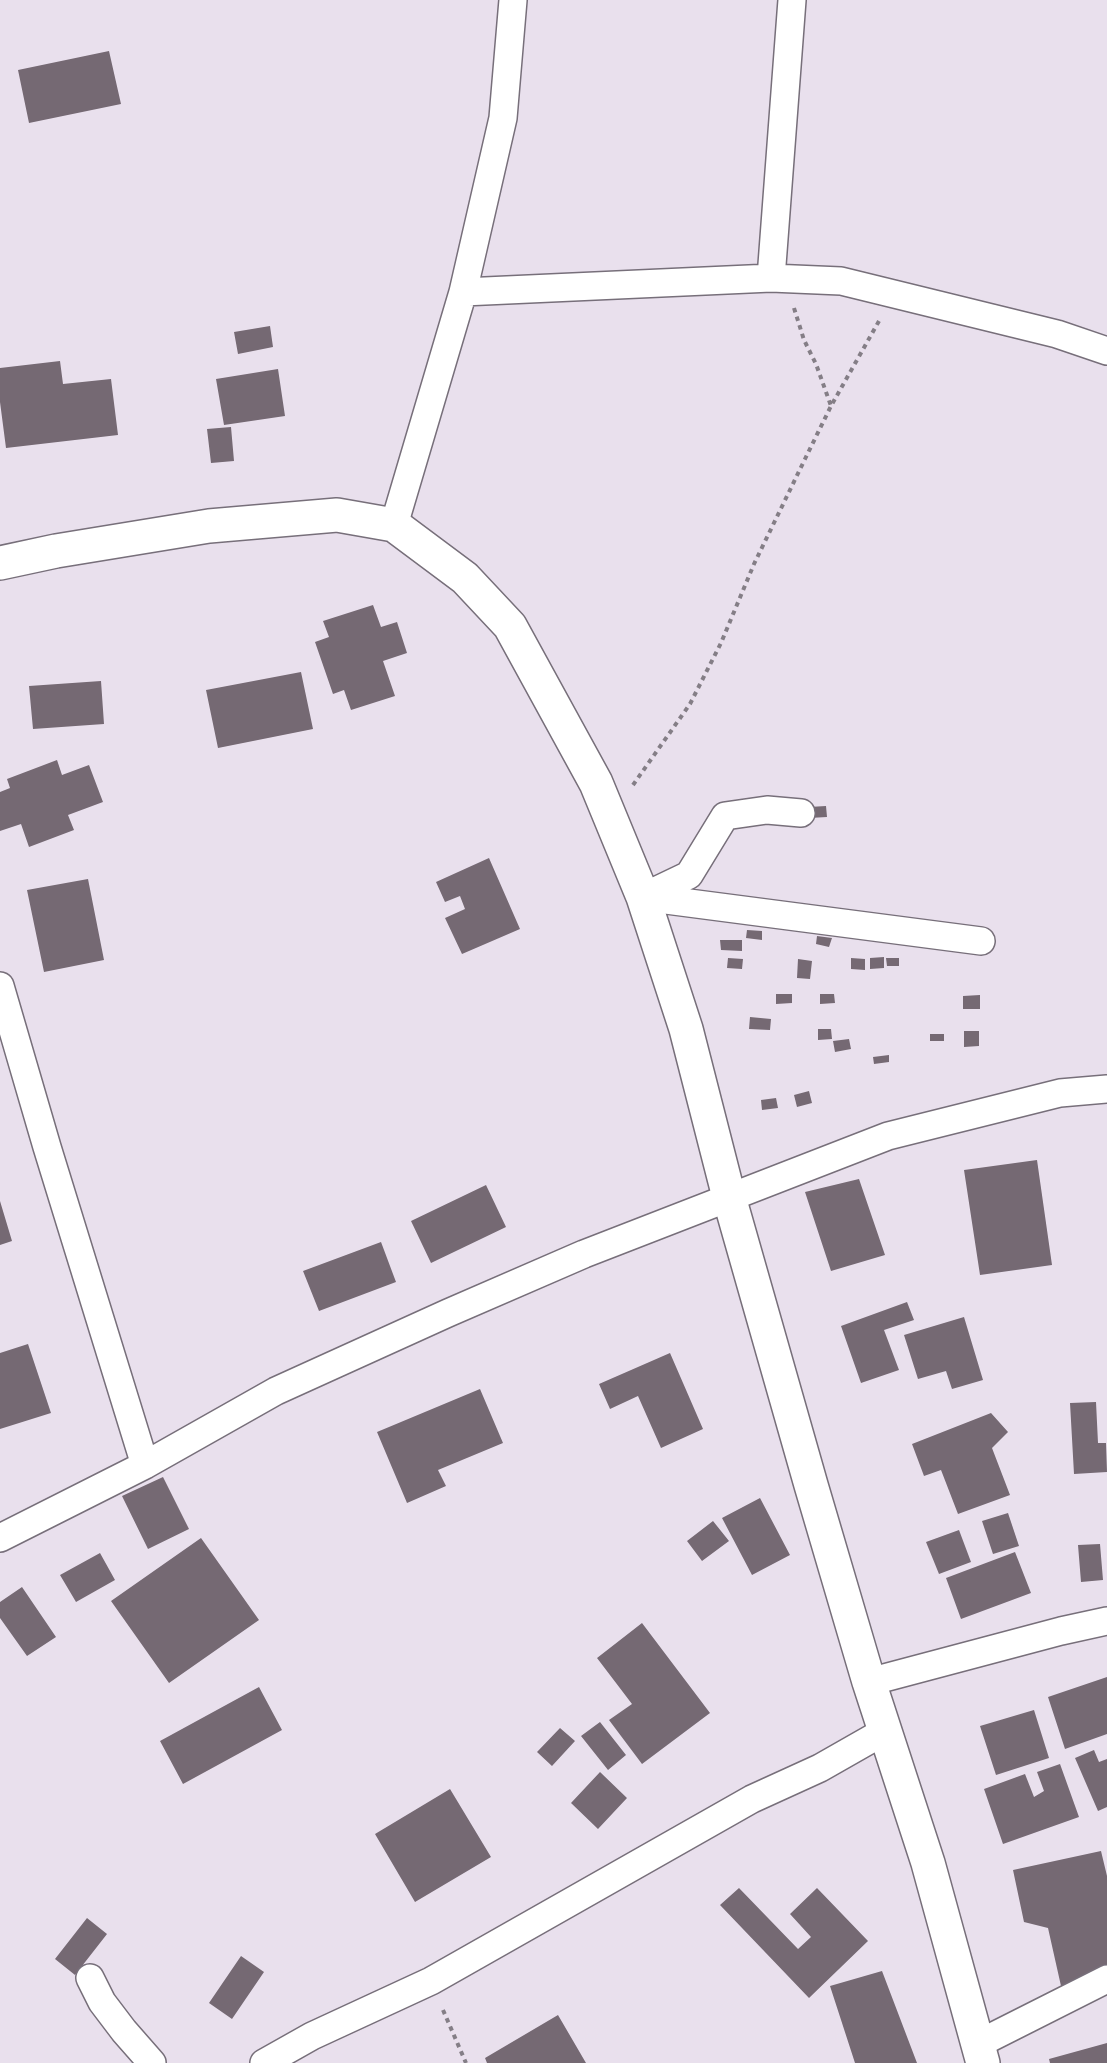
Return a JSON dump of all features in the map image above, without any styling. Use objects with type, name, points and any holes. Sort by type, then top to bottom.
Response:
[{"type":"street","points":[[394,525],[463,292],[503,118],[513,0]]},
{"type":"street","points":[[778,279],[792,0]]},
{"type":"street","points":[[463,292],[778,279],[841,281],[1057,334],[1107,351]]},
{"type":"street","points":[[0,563],[56,551],[209,526],[337,515],[394,525],[465,578],[510,626],[596,783],[643,897],[687,1029],[729,1197],[811,1485],[869,1682],[928,1863],[981,2054],[1023,2023],[1107,1978]]},
{"type":"street","points":[[643,897],[688,875],[725,816],[766,810],[801,813]]},
{"type":"street","points":[[643,897],[981,941]]},
{"type":"street","points":[[0,986],[50,1158],[145,1465]]},
{"type":"street","points":[[0,1538],[145,1465],[276,1391],[415,1327],[584,1254],[888,1136],[1060,1092],[1107,1089]]},
{"type":"street","points":[[869,1682],[1107,1621]]},
{"type":"street","points":[[264,2063],[312,2036],[431,1982],[752,1799],[820,1768],[885,1731]]},
{"type":"street","points":[[90,1978],[102,2002],[152,2063]]},
{"type":"path","points":[[778,279],[816,364],[831,406]]},
{"type":"path","points":[[610,817],[690,704],[721,643],[754,564],[831,406],[893,294]]},
{"type":"path","points":[[431,1982],[466,2063]]},
{"type":"building","points":[[109,51],[121,104],[29,123],[18,70]]},
{"type":"building","points":[[270,326],[273,347],[238,354],[234,332]]},
{"type":"building","points":[[60,361],[63,384],[111,379],[118,435],[6,448],[0,402],[0,368]]},
{"type":"building","points":[[278,369],[285,416],[224,425],[216,379]]},
{"type":"building","points":[[231,427],[234,461],[211,463],[207,429]]},
{"type":"building","points":[[373,605],[381,627],[397,622],[407,653],[383,661],[395,696],[351,710],[344,690],[333,694],[315,642],[329,637],[323,621]]},
{"type":"building","points":[[301,672],[313,729],[218,748],[206,690]]},
{"type":"building","points":[[101,681],[104,724],[33,729],[29,686]]},
{"type":"building","points":[[57,760],[62,775],[89,765],[103,802],[68,815],[74,830],[29,847],[21,824],[0,831],[0,792],[10,788],[7,779]]},
{"type":"building","points":[[826,806],[827,817],[809,818],[809,807]]},
{"type":"building","points":[[489,858],[520,929],[462,954],[445,918],[465,909],[460,896],[445,902],[436,882]]},
{"type":"building","points":[[88,879],[104,960],[44,972],[27,890]]},
{"type":"building","points":[[747,930],[762,931],[762,940],[746,938]]},
{"type":"building","points":[[817,936],[832,938],[829,947],[816,944]]},
{"type":"building","points":[[720,940],[742,940],[742,951],[721,950]]},
{"type":"building","points":[[884,957],[884,968],[870,969],[870,958]]},
{"type":"building","points":[[728,958],[743,959],[742,969],[727,968]]},
{"type":"building","points":[[851,958],[865,959],[865,970],[851,969]]},
{"type":"building","points":[[886,958],[899,958],[899,966],[887,966]]},
{"type":"building","points":[[798,959],[812,961],[810,979],[797,978]]},
{"type":"building","points":[[776,994],[792,994],[792,1003],[776,1004]]},
{"type":"building","points":[[820,994],[834,994],[835,1003],[820,1004]]},
{"type":"building","points":[[980,995],[980,1009],[963,1009],[963,996]]},
{"type":"building","points":[[750,1017],[771,1019],[770,1030],[749,1029]]},
{"type":"building","points":[[818,1029],[831,1029],[832,1039],[818,1040]]},
{"type":"building","points":[[964,1031],[979,1031],[979,1046],[964,1047]]},
{"type":"building","points":[[930,1034],[944,1034],[944,1041],[930,1041]]},
{"type":"building","points":[[849,1039],[851,1049],[835,1052],[833,1041]]},
{"type":"building","points":[[889,1055],[889,1062],[874,1064],[873,1057]]},
{"type":"building","points":[[809,1091],[812,1103],[797,1107],[794,1095]]},
{"type":"building","points":[[776,1098],[778,1108],[762,1110],[761,1100]]},
{"type":"building","points":[[1037,1160],[1052,1265],[980,1275],[964,1170]]},
{"type":"building","points":[[859,1179],[885,1255],[831,1271],[805,1192]]},
{"type":"building","points":[[486,1185],[506,1227],[431,1263],[411,1221]]},
{"type":"building","points":[[0,1201],[12,1241],[0,1245]]},
{"type":"building","points":[[381,1242],[396,1282],[319,1311],[303,1271]]},
{"type":"building","points":[[907,1302],[914,1320],[884,1330],[899,1370],[861,1383],[841,1326]]},
{"type":"building","points":[[964,1317],[983,1380],[952,1389],[946,1371],[918,1379],[904,1335]]},
{"type":"building","points":[[28,1344],[51,1413],[0,1429],[0,1353]]},
{"type":"building","points":[[670,1353],[703,1429],[661,1448],[638,1396],[610,1409],[599,1384]]},
{"type":"building","points":[[480,1389],[503,1443],[438,1470],[446,1486],[407,1503],[377,1432]]},
{"type":"building","points":[[1096,1402],[1098,1443],[1106,1443],[1107,1472],[1074,1474],[1070,1403]]},
{"type":"building","points":[[991,1413],[1008,1432],[992,1448],[1010,1495],[958,1514],[941,1470],[924,1476],[912,1444]]},
{"type":"building","points":[[163,1477],[189,1529],[148,1549],[122,1496]]},
{"type":"building","points":[[760,1498],[790,1555],[752,1575],[722,1518]]},
{"type":"building","points":[[1008,1513],[1019,1546],[993,1554],[982,1521]]},
{"type":"building","points":[[713,1521],[729,1541],[702,1561],[687,1541]]},
{"type":"building","points":[[959,1530],[971,1562],[939,1574],[926,1542]]},
{"type":"building","points":[[201,1538],[259,1620],[169,1683],[111,1601]]},
{"type":"building","points":[[1100,1544],[1103,1580],[1081,1582],[1078,1545]]},
{"type":"building","points":[[1015,1552],[1031,1593],[961,1619],[946,1578]]},
{"type":"building","points":[[100,1553],[115,1580],[76,1602],[60,1575]]},
{"type":"building","points":[[22,1587],[56,1637],[27,1656],[0,1618],[0,1602]]},
{"type":"building","points":[[642,1623],[710,1713],[642,1764],[609,1720],[632,1704],[597,1658]]},
{"type":"building","points":[[1107,1677],[1107,1734],[1065,1749],[1048,1697]]},
{"type":"building","points":[[259,1687],[282,1730],[183,1784],[160,1741]]},
{"type":"building","points":[[1034,1710],[1049,1758],[996,1775],[980,1726]]},
{"type":"building","points":[[600,1722],[626,1755],[608,1770],[581,1736]]},
{"type":"building","points":[[560,1728],[575,1741],[552,1766],[537,1752]]},
{"type":"building","points":[[1094,1750],[1099,1762],[1107,1759],[1107,1807],[1098,1811],[1075,1758]]},
{"type":"building","points":[[1060,1764],[1079,1817],[1003,1844],[984,1789],[1025,1774],[1034,1797],[1044,1791],[1037,1772]]},
{"type":"building","points":[[600,1772],[627,1798],[598,1829],[571,1803]]},
{"type":"building","points":[[450,1789],[491,1857],[415,1902],[375,1834]]},
{"type":"building","points":[[1101,1851],[1107,1876],[1107,1976],[1061,1986],[1048,1928],[1024,1922],[1013,1870]]},
{"type":"building","points":[[739,1888],[798,1949],[811,1937],[790,1914],[817,1888],[868,1941],[809,1998],[720,1905]]},
{"type":"building","points":[[87,1918],[107,1934],[75,1975],[55,1959]]},
{"type":"building","points":[[241,1956],[264,1972],[232,2019],[209,2003]]},
{"type":"building","points":[[882,1971],[917,2063],[855,2063],[830,1986]]},
{"type":"building","points":[[558,2015],[586,2063],[487,2063],[485,2058]]},
{"type":"building","points":[[1107,2043],[1107,2063],[1050,2063],[1049,2059]]}]
